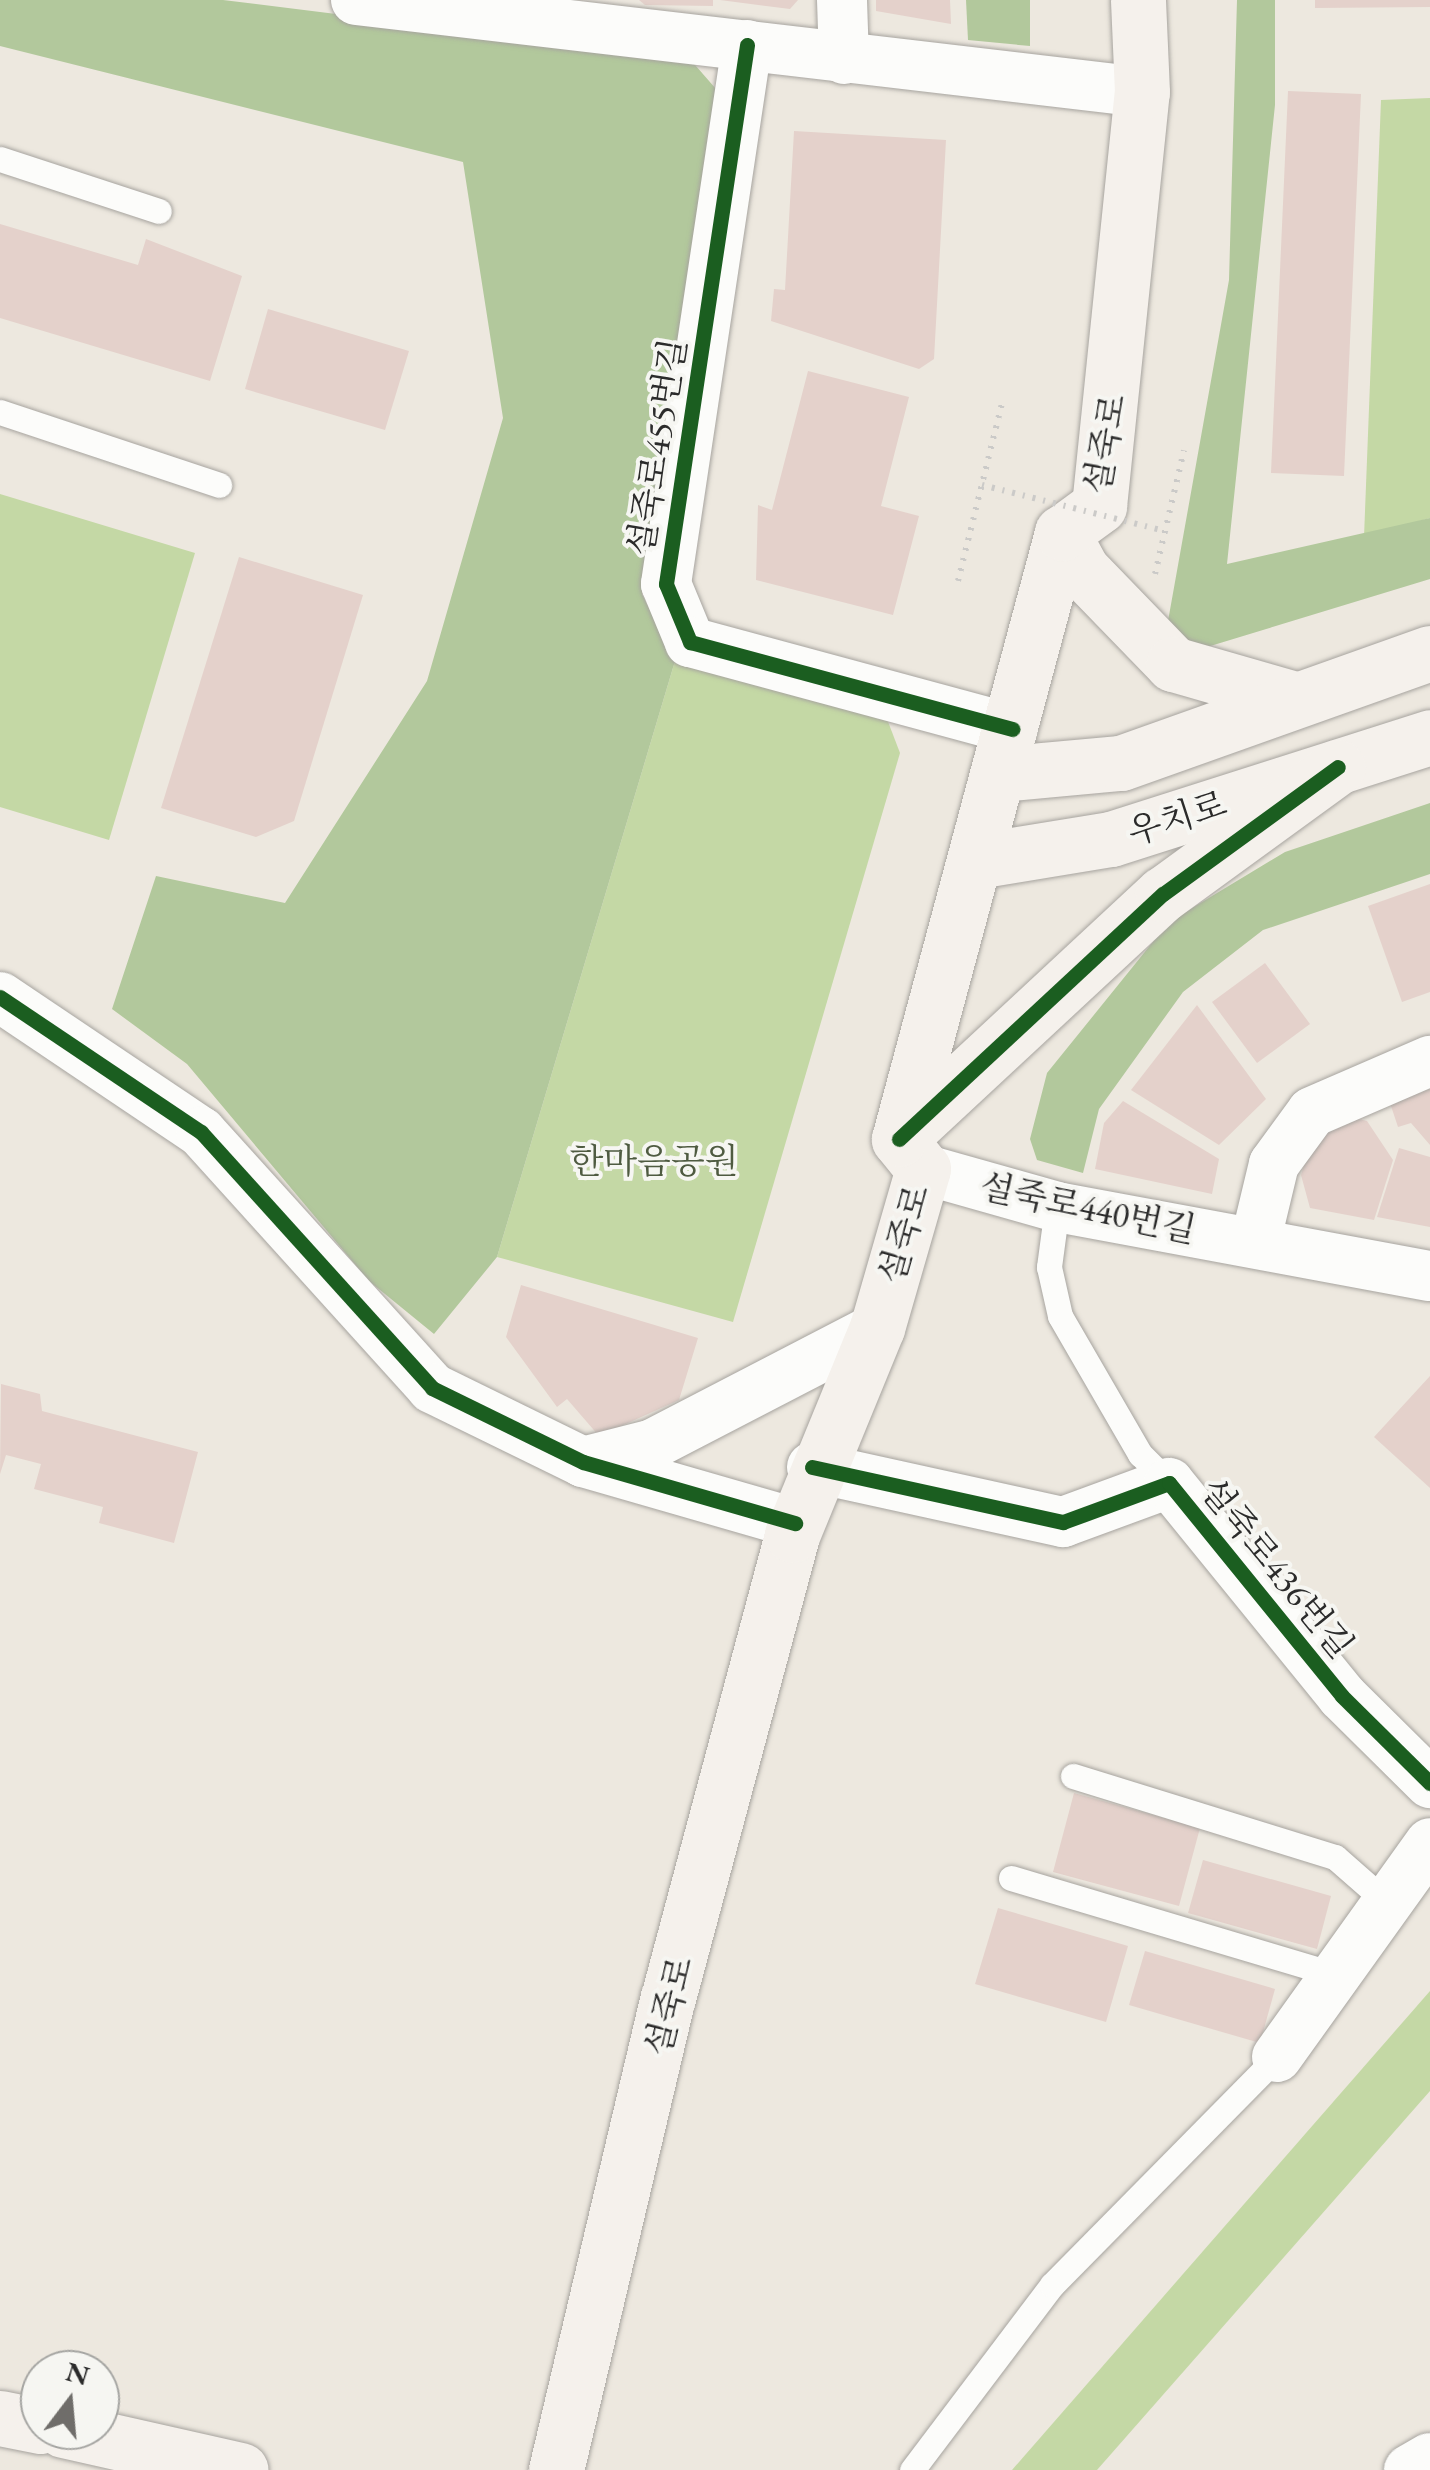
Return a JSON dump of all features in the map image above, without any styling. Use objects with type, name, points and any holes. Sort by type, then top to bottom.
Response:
[{"type":"main road","name":"설죽로","points":[[556,2470],[668,1998],[795,1523],[812,1466],[877,1328],[976,861],[1062,534],[1099,506],[1142,92],[1138,0]]},
{"type":"main road","points":[[1062,534],[1082,570],[1174,664],[1234,689],[1298,699]]},
{"type":"main road","name":"우치로","points":[[1006,751],[1121,763],[1430,653]]},
{"type":"main road","name":"우치로","points":[[976,861],[1110,840],[1430,737]]},
{"type":"main road","points":[[911,1154],[1164,894],[1338,767]]},
{"type":"main road","points":[[120,2443],[241,2470]]},
{"type":"street","points":[[356,0],[595,12],[748,45],[1142,92]]},
{"type":"street","points":[[842,0],[844,59]]},
{"type":"street","name":"설죽로455번길","points":[[748,45],[666,584],[690,642],[1006,751]]},
{"type":"street","points":[[0,997],[201,1132],[432,1388],[583,1462],[795,1523]]},
{"type":"street","points":[[1255,1243],[1274,1164],[1312,1112],[1430,1060]]},
{"type":"street","name":"설죽로440번길","points":[[911,1154],[1057,1206],[1430,1276]]},
{"type":"street","points":[[583,1462],[653,1444],[877,1328]]},
{"type":"street","name":"설죽로436번길","points":[[812,1466],[1063,1522],[1169,1483],[1342,1696],[1430,1784]]},
{"type":"street","points":[[1277,2057],[1430,1843]]},
{"type":"street","points":[[1409,2470],[1430,2458]]},
{"type":"lane","points":[[0,159],[159,210]]},
{"type":"lane","points":[[0,412],[219,485]]},
{"type":"lane","points":[[1057,1206],[1049,1267],[1060,1316],[1140,1454],[1169,1483]]},
{"type":"lane","points":[[1074,1776],[1335,1857],[1385,1901]]},
{"type":"lane","points":[[1011,1878],[1337,1975]]},
{"type":"lane","points":[[912,2470],[1052,2285],[1277,2057]]},
{"type":"path","points":[[958,580],[1002,403]]},
{"type":"path","points":[[982,486],[1165,531],[1184,450]]},
{"type":"green space","points":[[0,0],[223,0],[689,58],[716,89],[642,594],[675,661],[497,1257],[434,1334],[369,1281],[187,1064],[112,1009],[156,876],[285,903],[427,681],[503,418],[463,162],[0,46]]},
{"type":"green space","points":[[966,0],[1030,0],[1030,46],[968,40]]},
{"type":"green space","points":[[1237,0],[1275,0],[1275,105],[1227,564],[1430,518],[1430,579],[1207,647],[1163,649],[1229,280]]},
{"type":"green space","points":[[1430,98],[1430,518],[1364,537],[1381,100]]},
{"type":"green space","points":[[0,494],[195,553],[109,840],[0,807]]},
{"type":"green space","name":"한마음공원","points":[[675,661],[887,719],[900,753],[733,1322],[497,1257]]},
{"type":"green space","points":[[1430,803],[1430,874],[1263,930],[1183,992],[1099,1109],[1083,1173],[1037,1160],[1030,1139],[1047,1073],[1169,922],[1285,852]]},
{"type":"green space","points":[[1430,1991],[1430,2091],[1097,2470],[1012,2470]]},
{"type":"building","points":[[639,0],[713,0],[713,6],[645,5]]},
{"type":"building","points":[[720,0],[798,0],[790,9]]},
{"type":"building","points":[[876,0],[950,0],[951,24],[876,11]]},
{"type":"building","points":[[1315,0],[1430,0],[1430,7],[1315,8]]},
{"type":"building","points":[[1288,91],[1361,94],[1344,476],[1271,473]]},
{"type":"building","points":[[794,131],[946,140],[934,359],[919,369],[771,321],[774,289],[785,290]]},
{"type":"building","points":[[0,224],[138,265],[146,239],[242,276],[210,381],[0,318]]},
{"type":"building","points":[[268,309],[409,351],[385,430],[245,389]]},
{"type":"building","points":[[808,371],[909,397],[881,506],[919,516],[893,615],[756,580],[758,505],[772,510]]},
{"type":"building","points":[[239,557],[363,595],[294,821],[256,837],[161,808]]},
{"type":"building","points":[[1430,884],[1430,992],[1402,1002],[1368,906]]},
{"type":"building","points":[[1265,963],[1310,1024],[1257,1063],[1212,1002]]},
{"type":"building","points":[[1197,1005],[1266,1099],[1219,1145],[1131,1090]]},
{"type":"building","points":[[1430,1089],[1430,1145],[1411,1123],[1398,1127],[1390,1103]]},
{"type":"building","points":[[1123,1101],[1219,1159],[1212,1194],[1095,1169],[1104,1123]]},
{"type":"building","points":[[1351,1117],[1367,1121],[1393,1160],[1374,1220],[1310,1208],[1301,1175],[1313,1136]]},
{"type":"building","points":[[1399,1148],[1430,1157],[1430,1227],[1377,1217]]},
{"type":"building","points":[[521,1285],[698,1338],[679,1400],[599,1436],[567,1399],[557,1407],[506,1337]]},
{"type":"building","points":[[1430,1376],[1430,1488],[1374,1437]]},
{"type":"building","points":[[1,1384],[40,1394],[42,1411],[198,1452],[174,1543],[99,1523],[103,1507],[34,1489],[41,1464],[6,1455],[0,1474]]},
{"type":"building","points":[[1074,1793],[1200,1828],[1179,1906],[1053,1872]]},
{"type":"building","points":[[1203,1860],[1331,1896],[1317,1949],[1188,1913]]},
{"type":"building","points":[[998,1908],[1128,1946],[1106,2022],[975,1984]]},
{"type":"building","points":[[1145,1951],[1275,1989],[1260,2043],[1129,2005]]},
{"type":"cycle path","points":[[747,45],[666,584],[690,642],[1012,729]]},
{"type":"cycle path","points":[[899,1139],[1163,894],[1338,767]]},
{"type":"cycle path","points":[[0,997],[201,1132],[432,1388],[583,1462],[795,1523]]},
{"type":"cycle path","points":[[812,1467],[1063,1522],[1169,1483],[1342,1696],[1430,1783]]}]
